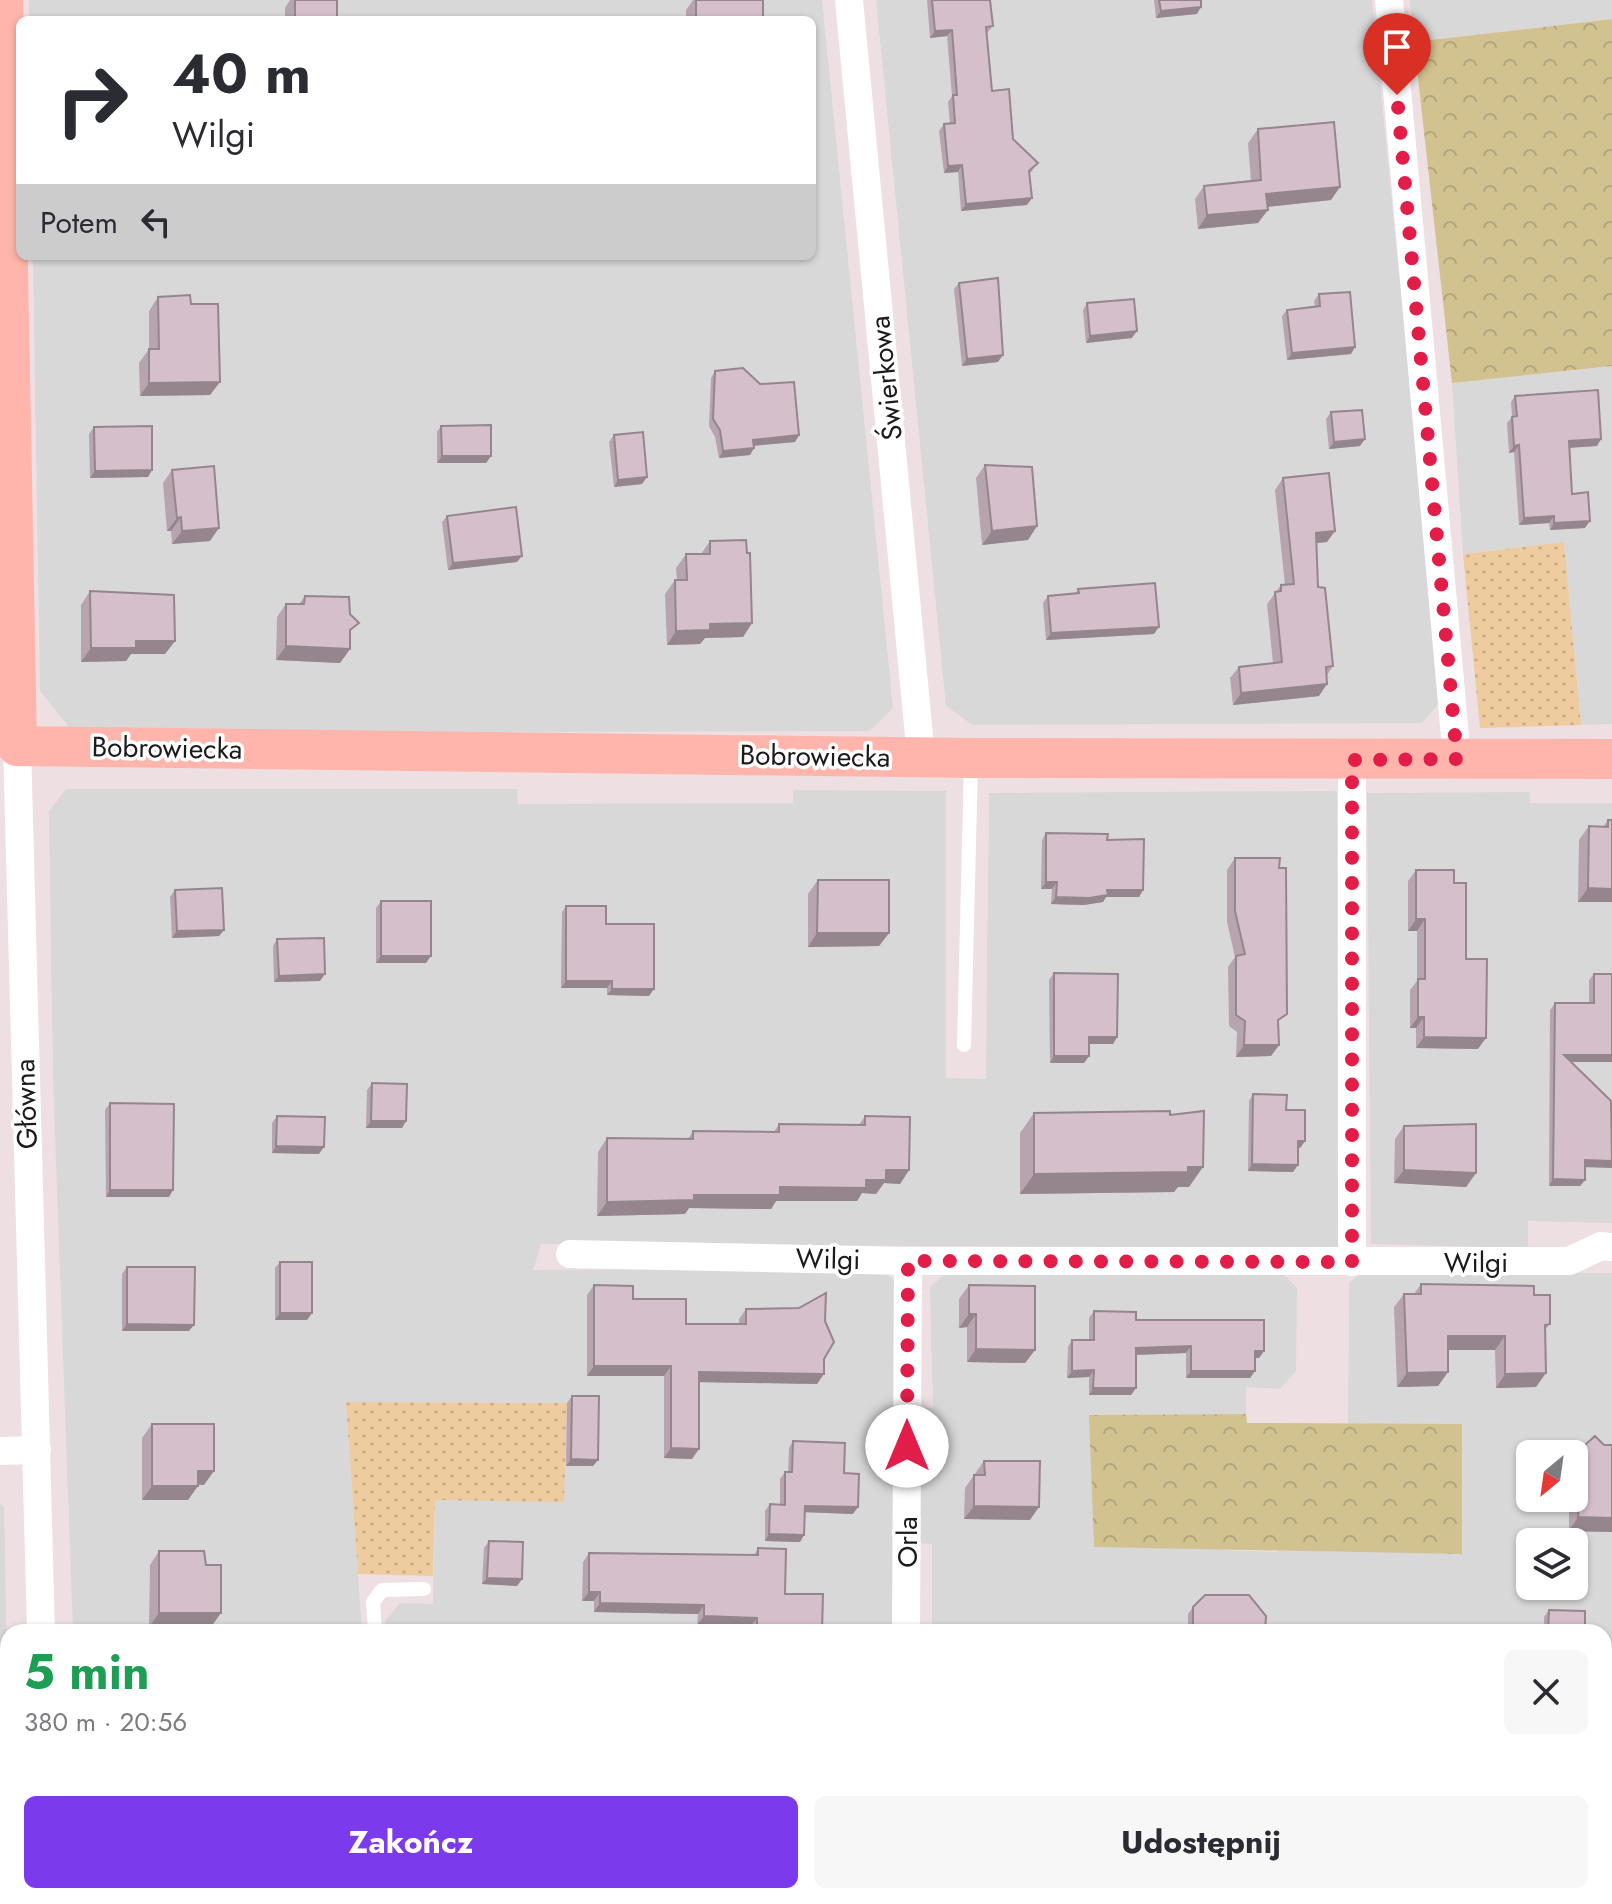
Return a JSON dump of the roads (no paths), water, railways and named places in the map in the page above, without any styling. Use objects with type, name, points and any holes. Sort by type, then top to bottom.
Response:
[{"type":"street","name":"Główna","points":[[3,0],[6,536],[17,746],[10,955],[37,1450],[41,1624]]},
{"type":"street","name":"Świerkowa","points":[[849,0],[921,757]]},
{"type":"street","points":[[1389,0],[1457,759]]},
{"type":"street","name":"Bobrowiecka","points":[[17,746],[971,758],[1612,759]]},
{"type":"street","points":[[1352,760],[1352,1262]]},
{"type":"street","name":"Wilgi","points":[[570,1254],[908,1261],[1569,1261],[1601,1246],[1612,1247]]},
{"type":"street","name":"Orla","points":[[906,1624],[908,1261]]},
{"type":"street","points":[[0,1451],[37,1450]]},
{"type":"lane","points":[[964,1045],[971,758]]},
{"type":"lane","points":[[374,1624],[373,1602],[382,1590],[424,1589]]}]
